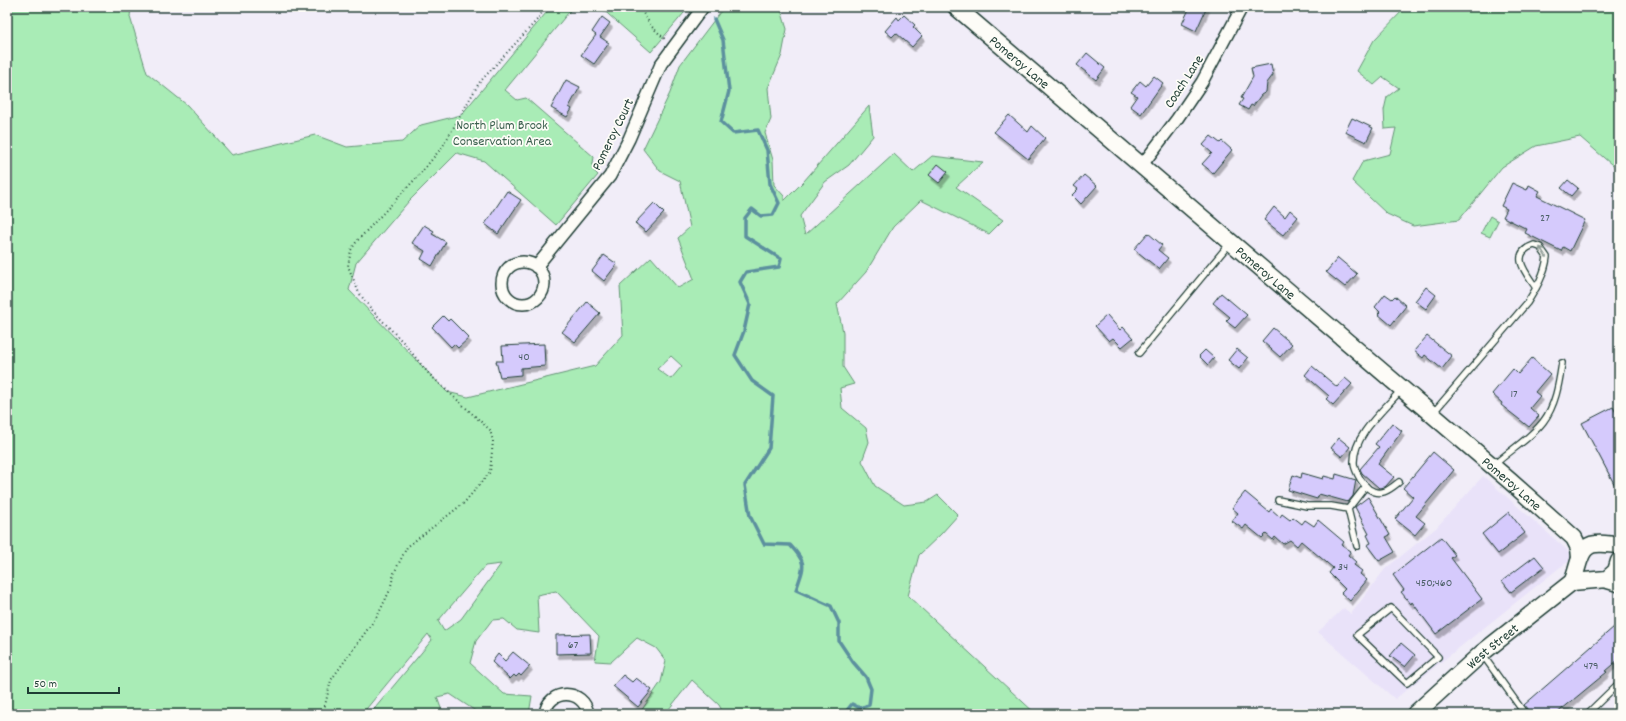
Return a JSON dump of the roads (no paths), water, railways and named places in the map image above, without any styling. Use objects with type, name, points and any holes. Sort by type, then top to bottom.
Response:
[{"type":"street","name":"Pomeroy Court","points":[[536,267],[610,176],[630,135],[657,70],[672,46],[703,7]]},
{"type":"street","name":"Pomeroy Lane","points":[[956,7],[1403,388],[1574,538],[1607,544]]},
{"type":"street","name":"Coach Lane","points":[[1142,165],[1177,119],[1202,82],[1242,7]]},
{"type":"street","points":[[1574,538],[1579,548],[1580,560],[1584,574],[1598,581],[1619,586]]},
{"type":"street","points":[[1572,582],[1598,581],[1612,576],[1618,566],[1615,553],[1607,544]]},
{"type":"street","name":"West Street","points":[[1415,714],[1482,653],[1572,582],[1580,560],[1587,547],[1607,544]]},
{"type":"street","points":[[545,714],[550,701],[559,695],[566,694],[576,696],[582,700],[586,706],[588,714]]},
{"type":"lane","points":[[1139,353],[1231,242]]},
{"type":"lane","points":[[1433,414],[1527,303],[1536,288],[1546,269],[1547,257],[1540,247],[1534,245],[1524,251],[1520,257],[1520,264],[1536,288]]},
{"type":"lane","points":[[1493,466],[1525,440],[1544,421],[1556,395],[1562,363]]},
{"type":"lane","points":[[1399,482],[1389,490],[1381,493],[1368,489],[1359,478],[1353,464],[1356,450],[1362,435],[1403,388]]},
{"type":"lane","points":[[1348,509],[1366,486]]},
{"type":"lane","points":[[1278,500],[1307,506],[1331,506],[1348,509]]},
{"type":"lane","points":[[1348,509],[1357,546]]},
{"type":"lane","points":[[1391,608],[1438,657],[1407,683],[1357,635],[1391,608]]},
{"type":"lane","points":[[1482,653],[1525,714]]},
{"type":"lane","points":[[1587,714],[1619,683]]},
{"type":"waterway","points":[[714,19],[723,40],[729,91],[721,122],[733,133],[758,130],[767,150],[770,184],[779,203],[773,215],[761,216],[752,209],[745,218],[745,236],[781,259],[779,267],[746,272],[740,282],[750,304],[744,331],[735,355],[752,381],[773,396],[769,448],[745,485],[750,516],[764,544],[790,545],[796,551],[802,561],[803,566],[796,590],[831,606],[839,623],[839,641],[853,662],[866,677],[871,689],[869,705],[860,708],[852,704],[844,714]]},
{"type":"park label","name":"North Plum Brook Conservation Area","points":[[502,132]]}]
